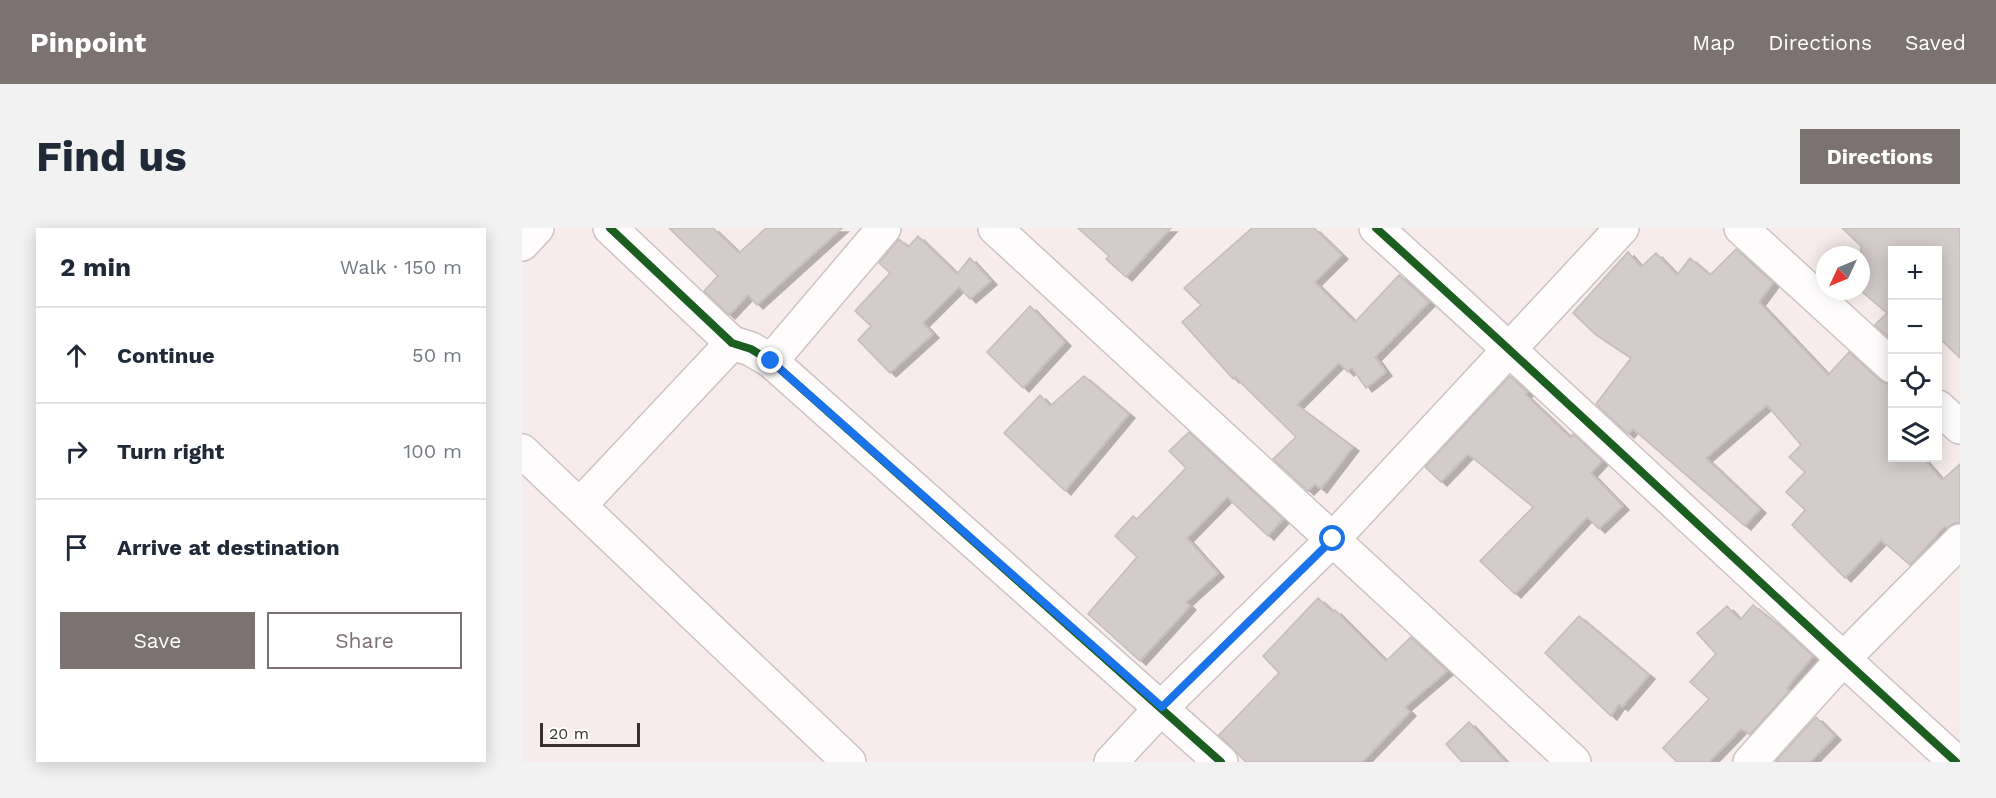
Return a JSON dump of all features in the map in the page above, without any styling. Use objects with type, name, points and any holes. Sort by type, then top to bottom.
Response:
[{"type":"street","points":[[522,244],[537,228]]},
{"type":"street","points":[[610,228],[732,343],[751,349],[771,361],[1162,707],[1221,762]]},
{"type":"street","points":[[771,361],[885,228]]},
{"type":"street","points":[[995,228],[1574,762]]},
{"type":"street","points":[[1376,228],[1509,348],[1607,442],[1956,762]]},
{"type":"street","points":[[1111,762],[1162,707],[1333,539],[1622,228]]},
{"type":"street","points":[[1741,228],[1888,361]]},
{"type":"street","points":[[580,505],[732,343]]},
{"type":"street","points":[[1940,408],[1960,427]]},
{"type":"street","points":[[522,451],[849,762]]},
{"type":"street","points":[[1750,762],[1843,659],[1960,541]]},
{"type":"building","points":[[669,228],[713,228],[739,253],[766,228],[842,228],[757,305],[748,295],[729,315],[704,291],[718,276]]},
{"type":"building","points":[[1078,228],[1171,228],[1126,277],[1106,259],[1109,256]]},
{"type":"building","points":[[1252,228],[1314,228],[1342,255],[1315,282],[1355,322],[1399,275],[1429,302],[1375,357],[1386,372],[1366,388],[1352,368],[1348,372],[1339,363],[1297,405],[1353,447],[1321,489],[1315,484],[1308,491],[1273,459],[1296,437],[1235,377],[1233,379],[1182,322],[1201,305],[1184,288]]},
{"type":"building","points":[[1842,228],[1960,228],[1960,358],[1942,341],[1942,246],[1888,246],[1888,337],[1875,325],[1887,313],[1870,299],[1870,246],[1861,246]]},
{"type":"building","points":[[918,236],[957,274],[970,258],[991,281],[970,299],[959,287],[923,323],[933,334],[890,373],[858,340],[871,326],[855,311],[890,273],[879,263],[899,239],[908,247]]},
{"type":"building","points":[[1736,249],[1773,283],[1759,302],[1828,375],[1849,352],[1879,380],[1888,384],[1888,462],[1926,462],[1942,480],[1960,464],[1960,523],[1947,528],[1945,526],[1910,565],[1881,540],[1845,578],[1792,525],[1805,510],[1786,492],[1805,472],[1789,457],[1801,445],[1767,405],[1706,458],[1760,509],[1745,526],[1633,429],[1628,434],[1596,404],[1631,358],[1596,335],[1573,313],[1628,252],[1641,267],[1656,253],[1677,275],[1690,258],[1710,275]]},
{"type":"building","points":[[1030,306],[1065,342],[1023,388],[987,352]]},
{"type":"building","points":[[1084,376],[1129,414],[1065,491],[1004,433],[1040,395],[1050,406]]},
{"type":"building","points":[[1510,376],[1527,392],[1525,394],[1571,438],[1573,434],[1602,461],[1591,473],[1623,506],[1599,529],[1587,517],[1515,594],[1480,561],[1533,507],[1468,454],[1441,482],[1425,467]]},
{"type":"building","points":[[1189,432],[1283,519],[1268,536],[1227,497],[1187,538],[1218,573],[1186,602],[1190,606],[1140,661],[1088,614],[1137,557],[1115,536],[1133,516],[1137,519],[1186,468],[1169,451]]},
{"type":"building","points":[[1318,598],[1333,612],[1335,610],[1386,661],[1411,637],[1447,671],[1405,707],[1410,712],[1362,762],[1246,762],[1219,735],[1279,673],[1263,656]]},
{"type":"building","points":[[1753,605],[1813,656],[1787,688],[1789,691],[1750,734],[1741,729],[1709,762],[1677,762],[1663,748],[1709,699],[1690,682],[1716,654],[1697,633],[1727,606],[1740,620]]},
{"type":"building","points":[[1579,616],[1649,675],[1622,707],[1619,704],[1611,716],[1545,653]]},
{"type":"building","points":[[1816,717],[1835,736],[1810,762],[1776,761]]},
{"type":"building","points":[[1469,722],[1506,762],[1462,762],[1446,744]]},
{"type":"cycle path","points":[[610,228],[732,343],[751,349],[771,361],[1221,762]]},
{"type":"cycle path","points":[[1376,228],[1956,762]]},
{"type":"route","points":[[771,361],[1162,707],[1333,539]]}]
